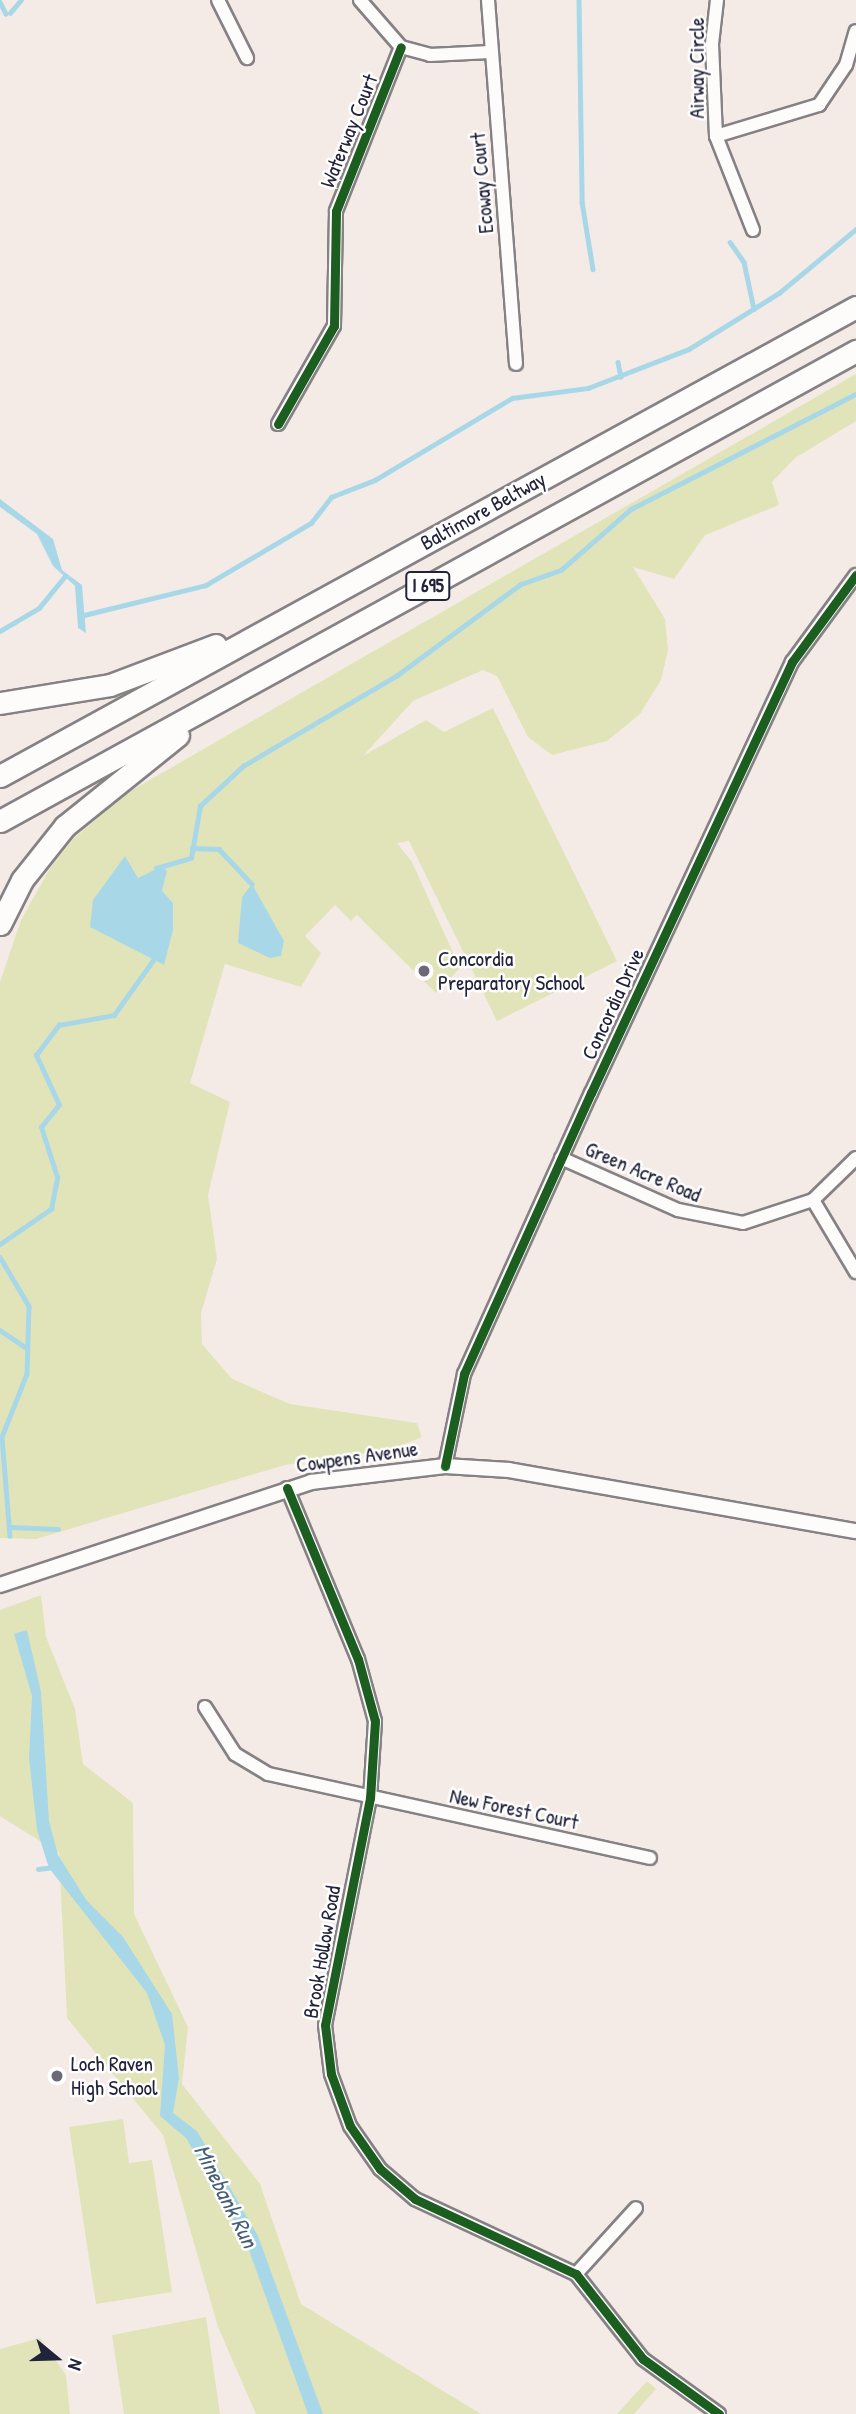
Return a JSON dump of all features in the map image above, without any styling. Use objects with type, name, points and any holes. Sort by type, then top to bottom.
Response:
[{"type":"highway","name":"Baltimore Beltway","points":[[0,776],[856,305]]},
{"type":"highway","name":"Baltimore Beltway","points":[[0,821],[856,351]]},
{"type":"highway","points":[[0,703],[110,685],[300,612]]},
{"type":"highway","points":[[0,925],[43,852],[90,801],[240,688]]},
{"type":"street","points":[[218,0],[247,58]]},
{"type":"street","points":[[360,0],[401,47],[430,55],[490,52]]},
{"type":"street","name":"Ecoway Court","points":[[488,0],[516,364]]},
{"type":"street","name":"Airway Circle","points":[[718,0],[712,44],[716,136],[753,230]]},
{"type":"street","name":"Airway Circle","points":[[716,136],[819,105],[846,65],[856,31]]},
{"type":"street","name":"Waterway Court","points":[[278,424],[334,326],[336,211],[401,47]]},
{"type":"street","name":"Concordia Drive","points":[[444,1466],[464,1374],[561,1158],[774,699],[809,633],[856,575]]},
{"type":"street","name":"Green Acre Road","points":[[561,1158],[678,1210],[723,1223],[767,1219],[813,1200],[856,1158]]},
{"type":"street","points":[[813,1200],[856,1272]]},
{"type":"street","name":"Cowpens Avenue","points":[[0,1585],[286,1489],[444,1466],[509,1470],[856,1531]]},
{"type":"street","name":"Brook Hollow Road","points":[[286,1489],[369,1688],[376,1752],[370,1798],[328,1997],[327,2051],[339,2101],[363,2148],[415,2199],[576,2274],[659,2375],[719,2414]]},
{"type":"street","name":"New Forest Court","points":[[205,1707],[222,1738],[251,1766],[370,1798],[650,1858]]},
{"type":"street","points":[[576,2274],[636,2208]]},
{"type":"green space","points":[[856,374],[856,421],[795,458],[772,482],[779,505],[705,535],[674,579],[633,567],[665,619],[668,650],[661,680],[640,714],[607,741],[552,755],[528,737],[497,676],[483,670],[413,701],[363,756],[426,720],[444,732],[493,708],[617,961],[497,1021],[409,841],[397,843],[412,862],[460,968],[436,993],[357,915],[351,921],[335,905],[305,936],[321,953],[301,987],[225,964],[190,1083],[230,1102],[208,1195],[217,1259],[201,1313],[202,1344],[232,1379],[290,1404],[417,1423],[422,1437],[393,1449],[285,1465],[36,1539],[0,1538],[0,982],[21,920],[50,868],[73,839],[127,793]]},
{"type":"green space","points":[[41,1595],[46,1637],[75,1709],[83,1764],[133,1803],[134,1914],[188,2027],[182,2084],[260,2184],[301,2304],[481,2414],[256,2414],[218,2327],[163,2135],[67,2018],[59,1853],[0,1816],[0,1610]]},
{"type":"green space","points":[[123,2119],[129,2163],[152,2160],[172,2292],[96,2304],[69,2127]]},
{"type":"green space","points":[[206,2317],[220,2414],[124,2414],[112,2335]]},
{"type":"green space","points":[[40,2338],[66,2375],[70,2414],[0,2414],[0,2349]]},
{"type":"green space","points":[[647,2381],[656,2389],[634,2414],[617,2414]]},
{"type":"water","points":[[0,499],[53,539],[62,570],[82,585],[86,633],[78,628],[75,586],[53,566],[37,534],[0,507]]},
{"type":"water","points":[[125,856],[138,878],[162,866],[167,871],[162,891],[173,903],[173,930],[164,965],[90,927],[93,900]]},
{"type":"water","points":[[252,884],[284,941],[281,956],[270,958],[238,943],[242,897]]},
{"type":"water","name":"Minebank Run","points":[[27,1630],[41,1692],[49,1821],[58,1855],[87,1901],[123,1937],[172,2014],[179,2078],[173,2113],[197,2131],[258,2236],[323,2414],[308,2414],[246,2242],[186,2138],[160,2116],[165,2045],[147,1993],[49,1868],[37,1830],[29,1758],[32,1696],[14,1634]]},
{"type":"waterway","name":"Minebank Run","points":[[10,13],[21,0]]},
{"type":"waterway","points":[[579,0],[582,202],[593,269]]},
{"type":"waterway","points":[[0,2],[6,14]]},
{"type":"waterway","points":[[84,615],[206,585],[311,523],[331,497],[375,480],[512,398],[588,388],[689,349],[779,293],[856,229]]},
{"type":"waterway","points":[[730,242],[744,262],[754,309]]},
{"type":"waterway","points":[[618,362],[621,377]]},
{"type":"waterway","points":[[156,868],[191,858],[200,806],[243,766],[396,676],[521,584],[561,570],[631,509],[856,394]]},
{"type":"waterway","points":[[0,631],[39,608],[65,576]]},
{"type":"waterway","points":[[192,848],[219,849],[252,884]]},
{"type":"waterway","name":"Minebank Run","points":[[0,1244],[51,1209],[57,1177],[41,1127],[59,1105],[36,1055],[59,1025],[114,1015],[154,959]]},
{"type":"waterway","name":"Minebank Run","points":[[0,1257],[29,1306],[27,1374],[2,1437],[10,1536]]},
{"type":"waterway","points":[[0,1330],[27,1348]]},
{"type":"waterway","points":[[11,1527],[58,1529]]},
{"type":"waterway","points":[[38,1869],[54,1867]]},
{"type":"cycle path","points":[[278,424],[334,326],[336,211],[401,47]]},
{"type":"cycle path","points":[[445,1466],[464,1374],[591,1093],[792,662],[856,575]]},
{"type":"cycle path","points":[[287,1488],[358,1659],[375,1721],[370,1798],[325,2025],[331,2074],[350,2126],[380,2169],[415,2199],[576,2274],[643,2359],[719,2414]]},
{"type":"place","name":"Concordia Preparatory School","points":[[424,971]]},
{"type":"place","name":"Loch Raven High School","points":[[57,2076]]}]
